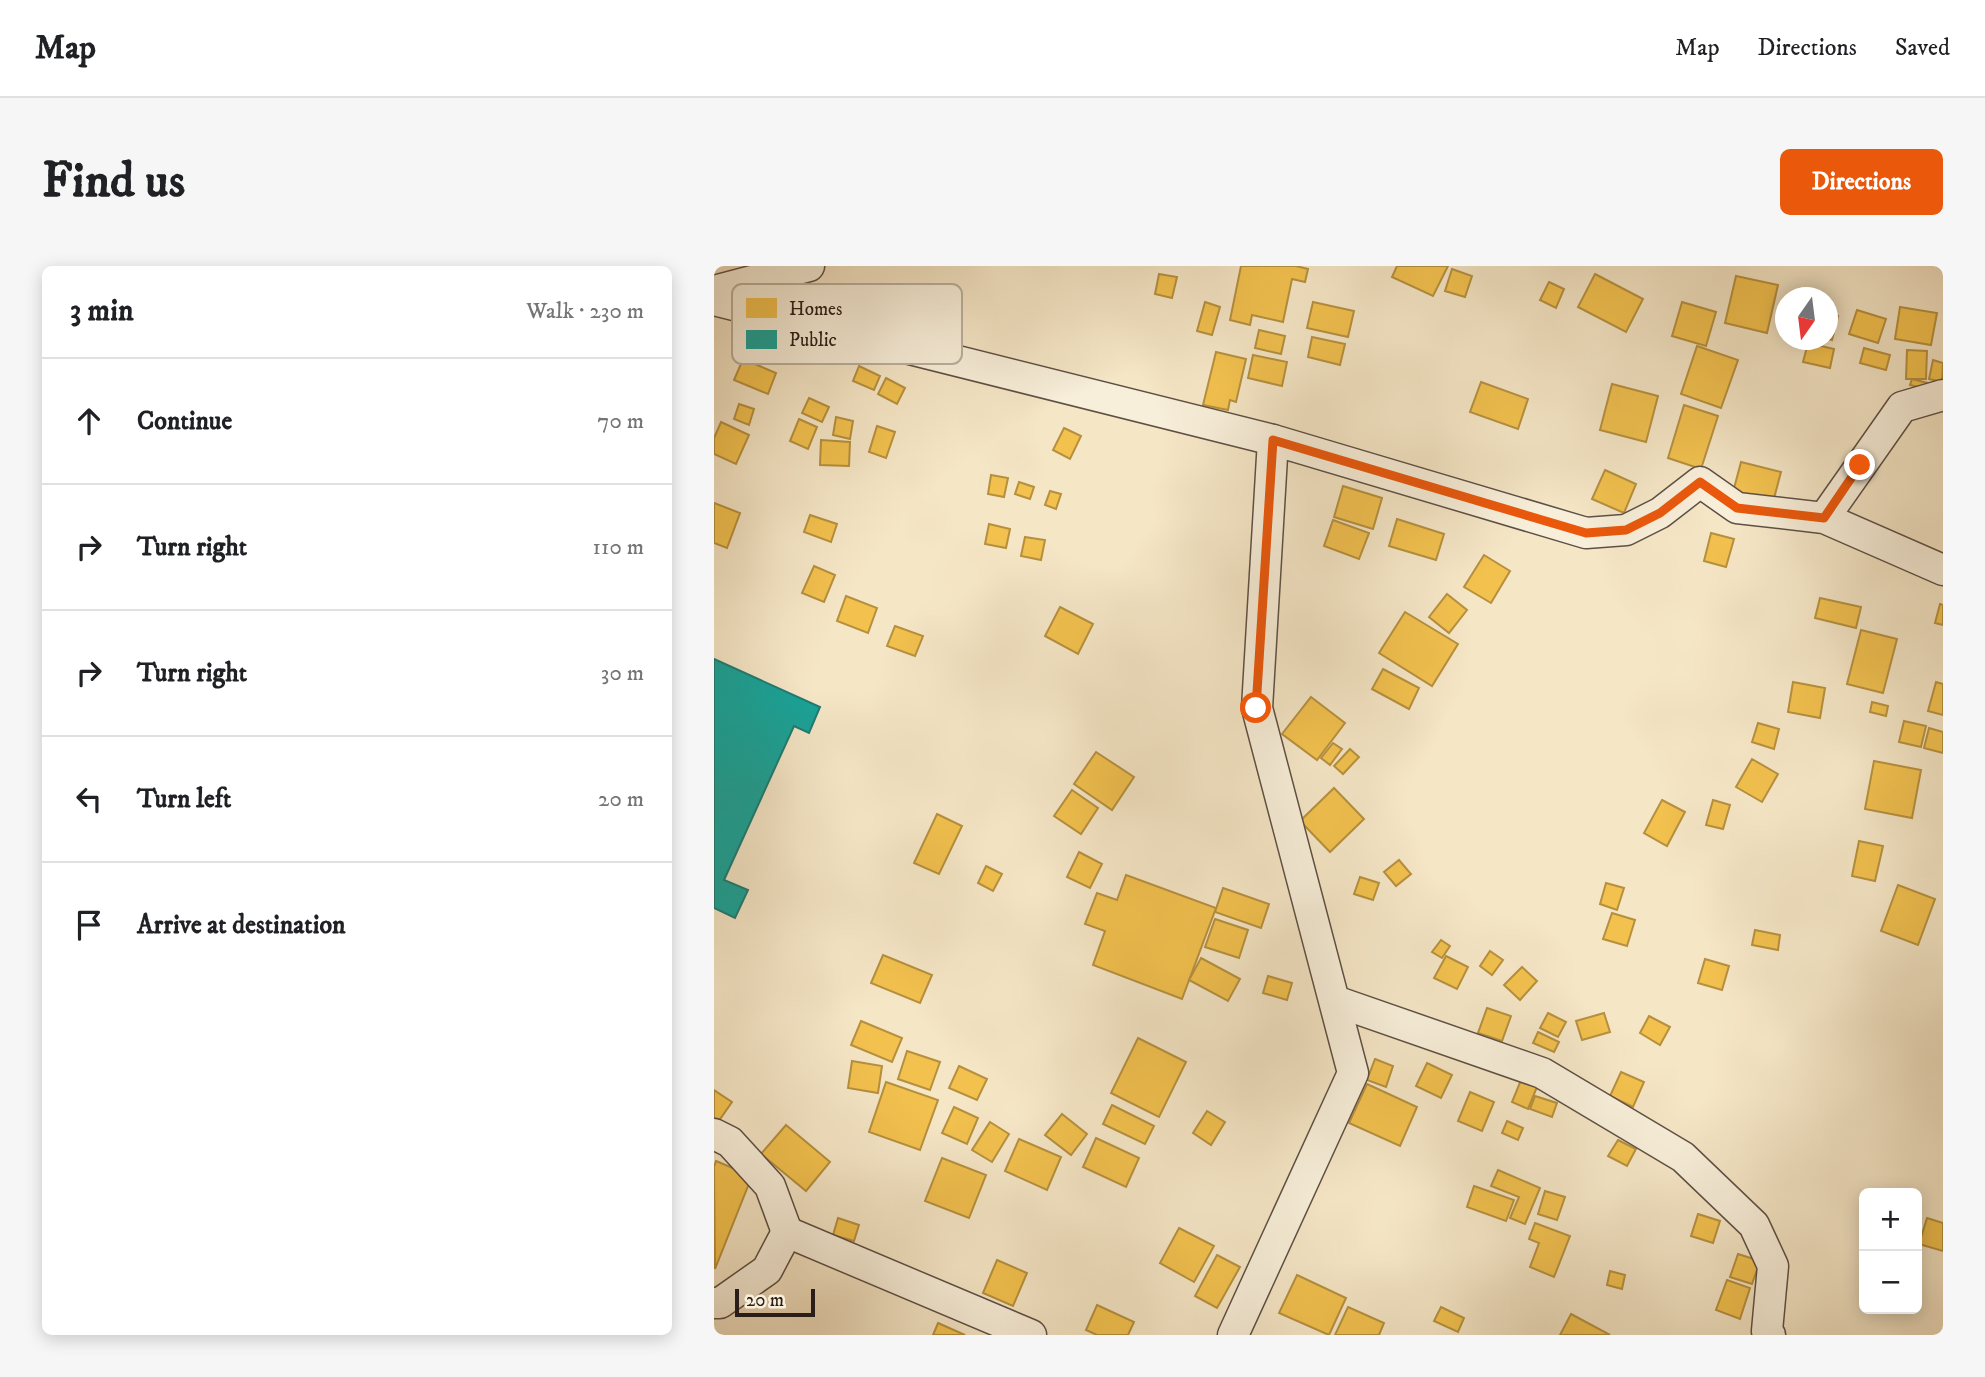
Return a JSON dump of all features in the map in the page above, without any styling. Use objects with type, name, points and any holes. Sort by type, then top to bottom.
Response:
[{"type":"street","points":[[741,284],[809,266]]},
{"type":"street","points":[[714,291],[732,286]]},
{"type":"street","points":[[714,300],[732,305]]},
{"type":"street","points":[[962,362],[1273,440],[1586,533],[1626,530],[1660,513],[1700,482],[1737,508],[1824,518],[1943,570]]},
{"type":"street","points":[[1824,518],[1902,407],[1943,395]]},
{"type":"street","points":[[1233,1335],[1353,1073],[1256,708],[1273,440]]},
{"type":"street","points":[[1335,1001],[1542,1073],[1683,1157],[1754,1224],[1773,1266],[1767,1331],[1770,1335]]},
{"type":"street","points":[[714,1135],[730,1143],[770,1186],[787,1232],[1031,1335]]},
{"type":"street","points":[[714,1303],[720,1303],[767,1270],[787,1232]]},
{"type":"building: Homes","points":[[1241,266],[1296,266],[1308,269],[1305,282],[1292,279],[1283,322],[1252,315],[1250,325],[1230,320]]},
{"type":"building: Homes","points":[[1397,266],[1448,266],[1433,296],[1392,277]]},
{"type":"building: Homes","points":[[1452,269],[1472,276],[1465,297],[1445,291]]},
{"type":"building: Homes","points":[[1159,274],[1177,277],[1172,298],[1155,294]]},
{"type":"building: Homes","points":[[1595,274],[1643,299],[1626,332],[1578,307]]},
{"type":"building: Homes","points":[[1736,276],[1778,285],[1775,287],[1767,333],[1725,323]]},
{"type":"building: Homes","points":[[1549,282],[1564,289],[1556,308],[1540,300]]},
{"type":"building: Homes","points":[[1205,302],[1220,307],[1212,335],[1197,331]]},
{"type":"building: Homes","points":[[1313,302],[1354,311],[1348,337],[1307,328]]},
{"type":"building: Homes","points":[[1682,302],[1716,312],[1706,346],[1672,336]]},
{"type":"building: Homes","points":[[1900,307],[1937,313],[1931,345],[1895,339]]},
{"type":"building: Homes","points":[[1857,310],[1886,319],[1878,343],[1849,334]]},
{"type":"building: Homes","points":[[1259,330],[1285,336],[1281,354],[1255,348]]},
{"type":"building: Homes","points":[[1312,337],[1345,344],[1340,365],[1308,357]]},
{"type":"building: Homes","points":[[1697,346],[1738,360],[1721,408],[1681,394]]},
{"type":"building: Homes","points":[[1864,348],[1890,355],[1886,370],[1860,363]]},
{"type":"building: Homes","points":[[1806,350],[1834,350],[1830,368],[1803,362]]},
{"type":"building: Homes","points":[[1907,350],[1927,351],[1926,379],[1906,379]]},
{"type":"building: Homes","points":[[1216,352],[1246,359],[1236,402],[1230,400],[1228,410],[1203,405]]},
{"type":"building: Homes","points":[[1253,355],[1287,362],[1282,386],[1248,378]]},
{"type":"building: Homes","points":[[1933,360],[1943,363],[1942,382],[1929,379]]},
{"type":"building: Homes","points":[[741,364],[755,364],[776,373],[768,394],[734,380]]},
{"type":"building: Homes","points":[[859,366],[880,376],[874,390],[853,381]]},
{"type":"building: Homes","points":[[886,378],[905,388],[897,404],[878,394]]},
{"type":"building: Homes","points":[[1912,379],[1928,383],[1927,389],[1910,385]]},
{"type":"building: Homes","points":[[1481,382],[1528,399],[1518,429],[1470,412]]},
{"type":"building: Homes","points":[[1612,384],[1658,396],[1646,442],[1600,430]]},
{"type":"building: Homes","points":[[809,398],[829,407],[822,422],[802,413]]},
{"type":"building: Homes","points":[[739,404],[754,409],[749,425],[734,419]]},
{"type":"building: Homes","points":[[1684,405],[1718,416],[1701,469],[1668,458]]},
{"type":"building: Homes","points":[[836,417],[853,421],[850,439],[833,435]]},
{"type":"building: Homes","points":[[799,419],[817,427],[808,449],[790,441]]},
{"type":"building: Homes","points":[[721,422],[749,435],[736,464],[714,454],[714,438]]},
{"type":"building: Homes","points":[[877,426],[895,432],[886,458],[869,452]]},
{"type":"building: Homes","points":[[1064,428],[1081,436],[1070,459],[1053,450]]},
{"type":"building: Homes","points":[[821,440],[850,442],[849,466],[820,465]]},
{"type":"building: Homes","points":[[1741,462],[1781,472],[1773,502],[1733,492]]},
{"type":"building: Homes","points":[[1605,470],[1636,484],[1624,513],[1592,499]]},
{"type":"building: Homes","points":[[991,475],[1008,478],[1004,497],[988,494]]},
{"type":"building: Homes","points":[[1019,482],[1034,487],[1030,499],[1015,494]]},
{"type":"building: Homes","points":[[1343,486],[1382,498],[1373,529],[1334,517]]},
{"type":"building: Homes","points":[[1050,491],[1061,494],[1056,509],[1045,505]]},
{"type":"building: Homes","points":[[714,503],[740,513],[727,548],[714,543]]},
{"type":"building: Homes","points":[[810,515],[837,524],[831,542],[804,532]]},
{"type":"building: Homes","points":[[1397,519],[1444,534],[1436,560],[1389,546]]},
{"type":"building: Homes","points":[[1333,520],[1369,533],[1359,559],[1324,546]]},
{"type":"building: Homes","points":[[989,524],[1010,529],[1006,548],[985,544]]},
{"type":"building: Homes","points":[[1711,533],[1734,539],[1726,567],[1704,561]]},
{"type":"building: Homes","points":[[1025,537],[1045,540],[1041,560],[1021,556]]},
{"type":"building: Homes","points":[[1484,555],[1510,571],[1491,603],[1464,587]]},
{"type":"building: Homes","points":[[814,566],[835,575],[824,602],[802,593]]},
{"type":"building: Homes","points":[[1447,594],[1467,610],[1449,633],[1429,617]]},
{"type":"building: Homes","points":[[846,596],[877,608],[868,633],[837,621]]},
{"type":"building: Homes","points":[[1820,598],[1861,607],[1856,628],[1815,618]]},
{"type":"building: Homes","points":[[1940,604],[1943,605],[1943,625],[1935,623]]},
{"type":"building: Homes","points":[[1060,607],[1093,624],[1078,654],[1045,636]]},
{"type":"building: Homes","points":[[1405,612],[1458,644],[1432,686],[1379,653]]},
{"type":"building: Homes","points":[[895,626],[923,636],[915,656],[887,646]]},
{"type":"building: Homes","points":[[1861,630],[1897,639],[1883,693],[1847,684]]},
{"type":"building: Homes","points":[[1383,669],[1419,688],[1409,709],[1372,689]]},
{"type":"building: Homes","points":[[1793,682],[1825,688],[1820,718],[1788,712]]},
{"type":"building: Homes","points":[[1936,682],[1943,684],[1943,715],[1928,711]]},
{"type":"building: Homes","points":[[1311,697],[1345,723],[1317,760],[1282,734]]},
{"type":"building: Homes","points":[[1872,702],[1888,706],[1886,716],[1870,712]]},
{"type":"building: Homes","points":[[1904,721],[1926,726],[1921,747],[1899,742]]},
{"type":"building: Homes","points":[[1758,723],[1779,729],[1774,749],[1752,742]]},
{"type":"building: Homes","points":[[1929,728],[1943,732],[1943,753],[1924,748]]},
{"type":"building: Homes","points":[[1333,743],[1342,749],[1330,765],[1321,758]]},
{"type":"building: Homes","points":[[1350,749],[1359,757],[1343,774],[1334,766]]},
{"type":"building: Homes","points":[[1096,752],[1134,777],[1112,810],[1074,784]]},
{"type":"building: Homes","points":[[1752,759],[1778,774],[1762,802],[1736,787]]},
{"type":"building: Homes","points":[[1874,761],[1921,770],[1912,818],[1865,809]]},
{"type":"building: Homes","points":[[1334,788],[1364,819],[1330,852],[1300,821]]},
{"type":"building: Homes","points":[[1072,790],[1098,808],[1081,834],[1054,816]]},
{"type":"building: Homes","points":[[1662,800],[1685,812],[1667,846],[1644,833]]},
{"type":"building: Homes","points":[[1713,800],[1730,805],[1723,829],[1706,825]]},
{"type":"building: Homes","points":[[937,814],[962,826],[939,874],[914,863]]},
{"type":"building: Homes","points":[[1859,841],[1883,846],[1875,881],[1852,876]]},
{"type":"building: Homes","points":[[1079,852],[1102,864],[1090,888],[1067,877]]},
{"type":"building: Homes","points":[[1399,860],[1411,874],[1396,886],[1384,872]]},
{"type":"building: Homes","points":[[986,866],[1002,874],[993,891],[978,883]]},
{"type":"building: Homes","points":[[1126,875],[1216,908],[1182,999],[1093,965],[1105,931],[1085,924],[1097,893],[1117,900]]},
{"type":"building: Homes","points":[[1360,877],[1379,883],[1373,900],[1354,894]]},
{"type":"building: Homes","points":[[1606,883],[1624,888],[1617,910],[1600,904]]},
{"type":"building: Homes","points":[[1898,885],[1935,899],[1918,945],[1881,931]]},
{"type":"building: Homes","points":[[1223,888],[1269,904],[1261,928],[1215,912]]},
{"type":"building: Homes","points":[[1612,913],[1635,920],[1627,946],[1603,939]]},
{"type":"building: Homes","points":[[1215,919],[1248,930],[1239,958],[1205,947]]},
{"type":"building: Homes","points":[[1755,930],[1780,935],[1778,950],[1752,945]]},
{"type":"building: Homes","points":[[1441,940],[1450,946],[1442,958],[1432,952]]},
{"type":"building: Homes","points":[[1490,951],[1503,960],[1492,975],[1480,966]]},
{"type":"building: Homes","points":[[883,955],[932,975],[920,1003],[871,983]]},
{"type":"building: Homes","points":[[1446,956],[1468,967],[1457,989],[1434,978]]},
{"type":"building: Homes","points":[[1201,958],[1240,979],[1228,1001],[1189,980]]},
{"type":"building: Homes","points":[[1705,959],[1729,966],[1722,990],[1698,983]]},
{"type":"building: Homes","points":[[1522,967],[1537,981],[1520,1000],[1504,985]]},
{"type":"building: Homes","points":[[1268,976],[1292,983],[1287,1000],[1263,993]]},
{"type":"building: Homes","points":[[1487,1008],[1511,1016],[1502,1041],[1478,1033]]},
{"type":"building: Homes","points":[[1548,1013],[1566,1022],[1558,1037],[1540,1028]]},
{"type":"building: Homes","points":[[1604,1013],[1610,1032],[1582,1040],[1576,1021]]},
{"type":"building: Homes","points":[[1649,1016],[1670,1027],[1660,1045],[1640,1033]]},
{"type":"building: Homes","points":[[861,1021],[902,1038],[892,1062],[851,1045]]},
{"type":"building: Homes","points":[[1538,1032],[1559,1042],[1554,1052],[1533,1043]]},
{"type":"building: Homes","points":[[1138,1038],[1186,1062],[1159,1117],[1111,1093]]},
{"type":"building: Homes","points":[[907,1051],[940,1062],[930,1090],[898,1079]]},
{"type":"building: Homes","points":[[1375,1059],[1393,1066],[1386,1087],[1367,1080]]},
{"type":"building: Homes","points":[[852,1061],[882,1066],[878,1093],[848,1088]]},
{"type":"building: Homes","points":[[1427,1063],[1452,1075],[1441,1098],[1416,1086]]},
{"type":"building: Homes","points":[[959,1066],[987,1079],[977,1100],[949,1088]]},
{"type":"building: Homes","points":[[1621,1072],[1644,1082],[1633,1107],[1610,1096]]},
{"type":"building: Homes","points":[[1521,1080],[1537,1087],[1528,1109],[1512,1102]]},
{"type":"building: Homes","points":[[886,1082],[938,1100],[920,1150],[869,1132]]},
{"type":"building: Homes","points":[[1367,1084],[1417,1107],[1400,1146],[1349,1123]]},
{"type":"building: Homes","points":[[714,1090],[732,1102],[716,1125],[714,1123]]},
{"type":"building: Homes","points":[[1470,1092],[1494,1102],[1482,1131],[1458,1121]]},
{"type":"building: Homes","points":[[1535,1096],[1557,1103],[1552,1117],[1530,1109]]},
{"type":"building: Homes","points":[[1112,1105],[1154,1126],[1145,1144],[1103,1124]]},
{"type":"building: Homes","points":[[954,1107],[978,1118],[967,1144],[942,1133]]},
{"type":"building: Homes","points":[[1207,1111],[1225,1122],[1211,1145],[1193,1133]]},
{"type":"building: Homes","points":[[1062,1114],[1087,1134],[1071,1155],[1045,1135]]},
{"type":"building: Homes","points":[[1507,1121],[1523,1128],[1518,1140],[1502,1133]]},
{"type":"building: Homes","points":[[990,1122],[1009,1134],[992,1162],[972,1150]]},
{"type":"building: Homes","points":[[786,1125],[830,1162],[806,1191],[761,1154]]},
{"type":"building: Homes","points":[[1096,1138],[1139,1158],[1126,1187],[1083,1167]]},
{"type":"building: Homes","points":[[1019,1139],[1061,1157],[1047,1190],[1005,1171]]},
{"type":"building: Homes","points":[[1618,1140],[1636,1149],[1627,1166],[1608,1156]]},
{"type":"building: Homes","points":[[942,1158],[986,1175],[969,1218],[925,1201]]},
{"type":"building: Homes","points":[[716,1161],[752,1176],[715,1269],[714,1167]]},
{"type":"building: Homes","points":[[1498,1170],[1540,1188],[1525,1224],[1510,1218],[1519,1197],[1491,1186]]},
{"type":"building: Homes","points":[[1474,1186],[1514,1200],[1506,1221],[1467,1207]]},
{"type":"building: Homes","points":[[1545,1191],[1565,1197],[1557,1220],[1538,1214]]},
{"type":"building: Homes","points":[[1698,1214],[1720,1221],[1713,1243],[1691,1236]]},
{"type":"building: Homes","points":[[838,1218],[859,1225],[854,1241],[833,1235]]},
{"type":"building: Homes","points":[[1927,1218],[1943,1223],[1943,1251],[1922,1245]]},
{"type":"building: Homes","points":[[1535,1223],[1570,1236],[1554,1277],[1530,1267],[1539,1243],[1529,1239]]},
{"type":"building: Homes","points":[[1179,1228],[1214,1246],[1194,1282],[1160,1263]]},
{"type":"building: Homes","points":[[1738,1254],[1760,1261],[1752,1284],[1730,1277]]},
{"type":"building: Homes","points":[[1217,1255],[1240,1267],[1217,1308],[1195,1296]]},
{"type":"building: Homes","points":[[997,1260],[1027,1273],[1013,1306],[983,1293]]},
{"type":"building: Homes","points":[[1610,1271],[1625,1275],[1622,1289],[1607,1285]]},
{"type":"building: Homes","points":[[1297,1275],[1346,1298],[1329,1335],[1279,1313]]},
{"type":"building: Homes","points":[[1727,1280],[1750,1288],[1740,1319],[1716,1310]]},
{"type":"building: Homes","points":[[1097,1305],[1134,1322],[1128,1335],[1097,1335],[1086,1330]]},
{"type":"building: Homes","points":[[1348,1307],[1384,1323],[1379,1335],[1335,1335]]},
{"type":"building: Homes","points":[[1441,1307],[1464,1318],[1458,1332],[1434,1321]]},
{"type":"building: Homes","points":[[1571,1314],[1610,1335],[1560,1335]]},
{"type":"building: Homes","points":[[938,1323],[965,1335],[933,1335]]},
{"type":"building: Public","points":[[714,659],[820,707],[809,733],[794,726],[724,880],[748,890],[735,918],[714,908]]},
{"type":"route","points":[[1256,708],[1273,440],[1586,533],[1626,530],[1660,513],[1700,482],[1737,508],[1824,518],[1860,465]]}]
